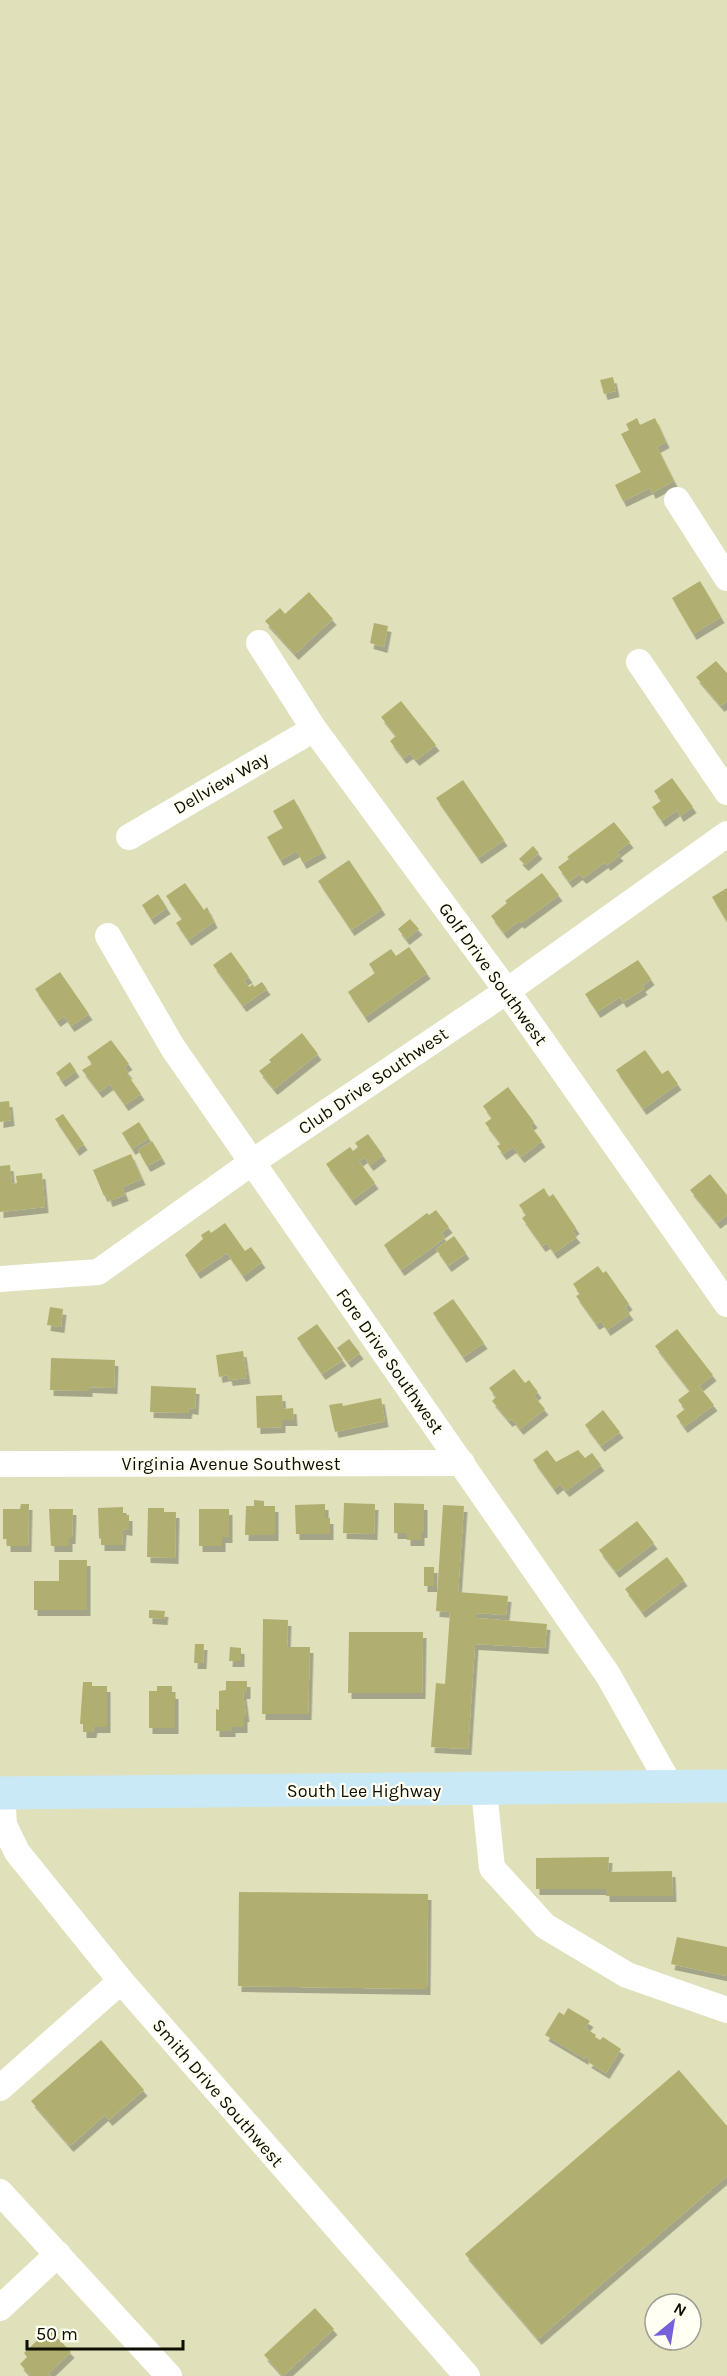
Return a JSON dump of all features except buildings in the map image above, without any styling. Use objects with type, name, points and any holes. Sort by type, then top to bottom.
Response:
[{"type":"main road","name":"South Lee Highway","points":[[1,1793],[727,1786]]},
{"type":"street","points":[[677,500],[727,578]]},
{"type":"street","name":"Golf Drive Southwest","points":[[259,643],[314,729],[507,991],[727,1304]]},
{"type":"street","points":[[639,662],[727,792]]},
{"type":"street","name":"Dellview Way","points":[[129,837],[314,729]]},
{"type":"street","name":"Club Drive Southwest","points":[[0,1279],[98,1272],[251,1163],[507,991],[727,834]]},
{"type":"street","name":"Fore Drive Southwest","points":[[108,936],[173,1048],[608,1675],[671,1787]]},
{"type":"street","name":"Virginia Avenue Southwest","points":[[0,1464],[462,1463]]},
{"type":"street","points":[[484,1790],[492,1868],[545,1926],[627,1975],[727,2010]]},
{"type":"street","name":"Smith Drive Southwest","points":[[1,1793],[4,1825],[17,1852],[121,1981],[467,2376]]},
{"type":"street","points":[[0,2088],[121,1981]]},
{"type":"street","points":[[0,2192],[169,2376]]},
{"type":"street","points":[[0,2308],[58,2254]]}]
